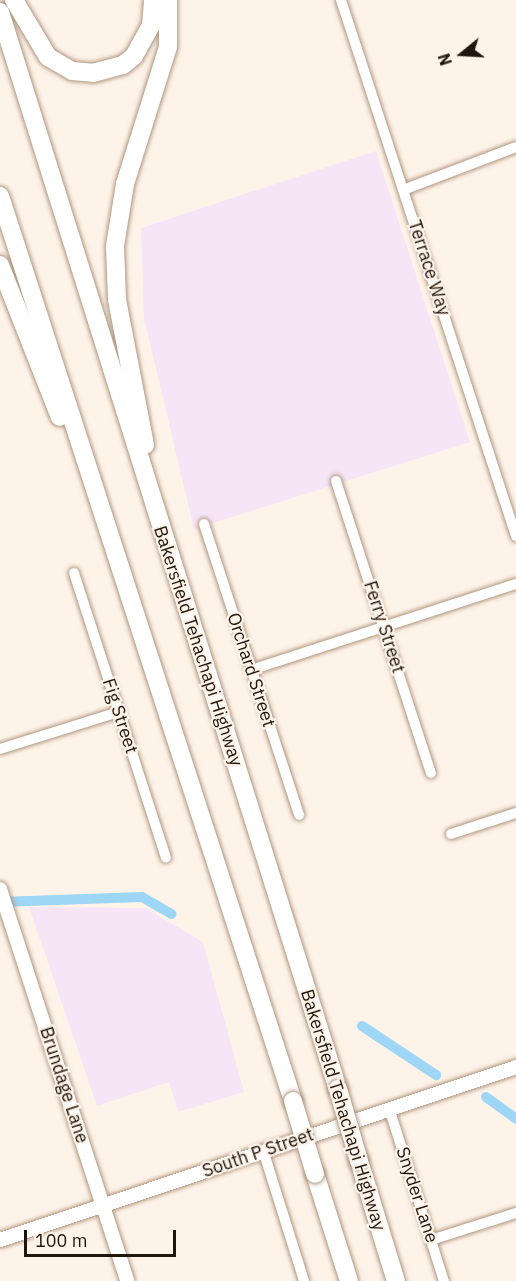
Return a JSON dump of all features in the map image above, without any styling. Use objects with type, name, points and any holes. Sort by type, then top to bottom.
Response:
[{"type":"highway","points":[[14,0],[48,57],[72,71],[93,73],[123,65],[134,56],[150,25],[153,0]]},
{"type":"highway","points":[[165,544],[115,272],[125,184],[168,47],[168,0]]},
{"type":"highway","name":"Bakersfield Tehachapi Highway","points":[[0,12],[165,544],[338,1089],[396,1281]]},
{"type":"highway","points":[[0,196],[293,1101],[349,1281]]},
{"type":"highway","points":[[0,265],[115,553]]},
{"type":"street","name":"Terrace Way","points":[[341,0],[516,536]]},
{"type":"street","points":[[403,190],[516,147]]},
{"type":"street","name":"Ferry Street","points":[[336,481],[431,772]]},
{"type":"street","name":"Orchard Street","points":[[204,524],[299,815]]},
{"type":"street","name":"Fig Street","points":[[74,573],[166,858]]},
{"type":"street","points":[[251,670],[516,584]]},
{"type":"street","points":[[0,749],[119,712]]},
{"type":"street","points":[[451,834],[516,813]]},
{"type":"street","name":"Brundage Lane","points":[[0,889],[127,1281]]},
{"type":"street","name":"South P Street","points":[[0,1240],[103,1208],[263,1150],[516,1067]]},
{"type":"street","name":"Snyder Lane","points":[[389,1108],[444,1281]]},
{"type":"street","points":[[263,1150],[304,1281]]},
{"type":"street","points":[[431,1240],[516,1213]]},
{"type":"shaded area","points":[[376,151],[470,442],[194,529],[144,318],[141,228]]},
{"type":"shaded area","points":[[29,907],[145,908],[203,942],[244,1092],[178,1112],[169,1082],[97,1106]]},
{"type":"waterway","points":[[0,902],[142,897],[172,914]]},
{"type":"waterway","points":[[362,1026],[436,1075]]},
{"type":"waterway","points":[[486,1097],[516,1119]]}]
